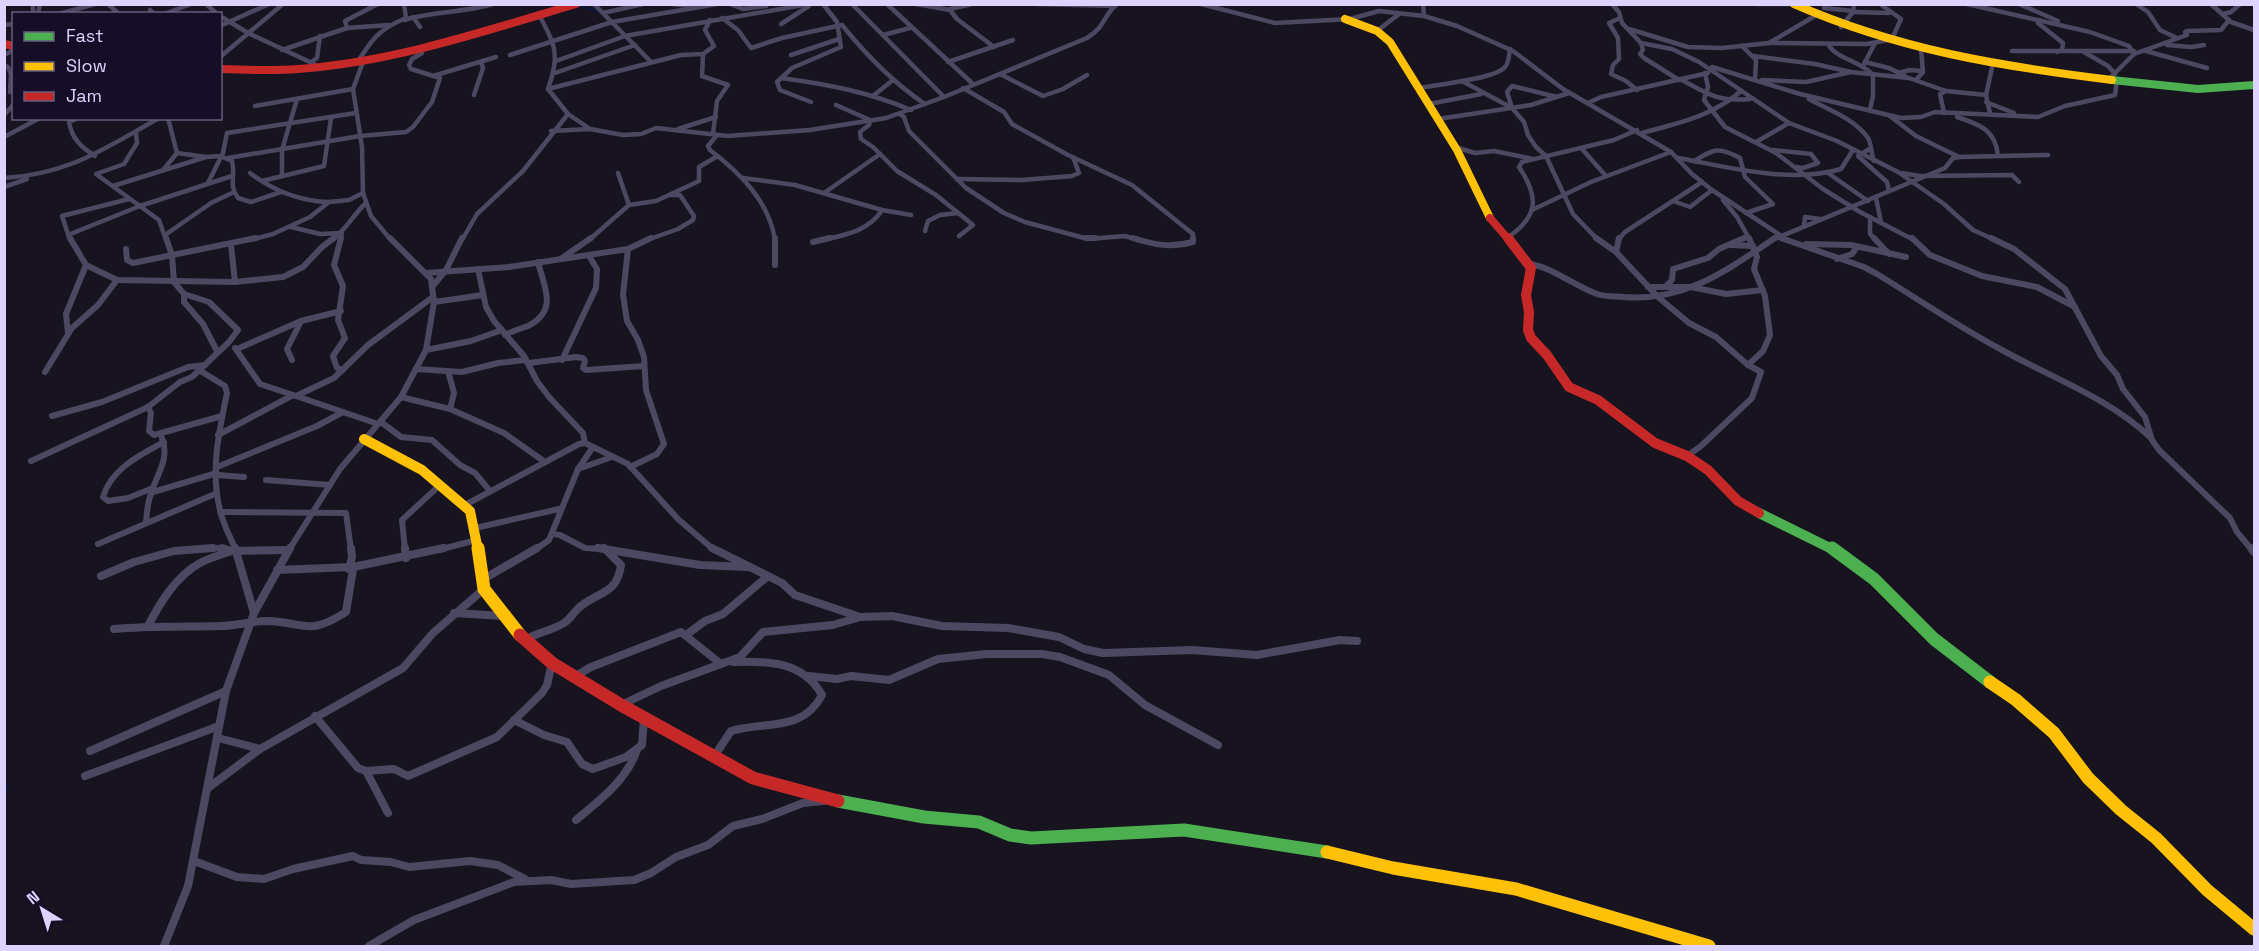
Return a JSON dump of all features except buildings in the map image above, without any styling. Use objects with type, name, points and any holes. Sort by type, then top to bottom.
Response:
[{"type":"street","points":[[64,12],[95,4]]},
{"type":"street","points":[[169,12],[191,4]]},
{"type":"street","points":[[222,25],[269,4]]},
{"type":"street","points":[[222,55],[283,4]]},
{"type":"street","points":[[347,28],[344,21],[378,4]]},
{"type":"street","points":[[404,4],[404,20]]},
{"type":"street","points":[[282,50],[347,28],[389,25],[428,13],[469,11],[494,4]]},
{"type":"street","points":[[222,69],[263,72],[360,63],[576,4]]},
{"type":"street","points":[[594,4],[651,62]]},
{"type":"street","points":[[603,14],[643,4]]},
{"type":"street","points":[[672,4],[708,5]]},
{"type":"street","points":[[510,55],[612,22],[717,4]]},
{"type":"street","points":[[730,4],[743,9],[780,4]]},
{"type":"street","points":[[555,61],[625,36],[810,4]]},
{"type":"street","points":[[781,24],[810,4]]},
{"type":"street","points":[[823,4],[838,25],[849,32],[864,52],[893,80],[925,104]]},
{"type":"street","points":[[852,4],[944,97]]},
{"type":"street","points":[[887,4],[910,28],[973,84]]},
{"type":"street","points":[[916,4],[951,8],[972,4]]},
{"type":"street","points":[[1037,4],[1116,5]]},
{"type":"street","points":[[1201,4],[1275,23],[1346,19],[1378,11],[1424,16],[1457,26],[1510,50],[1533,64],[1569,93],[1671,152],[1712,190],[1779,236],[1877,274],[2001,350],[2112,408],[2135,423],[2169,462],[2230,518],[2237,532],[2254,552]]},
{"type":"street","points":[[1423,4],[1424,16]]},
{"type":"street","points":[[1612,4],[1619,12],[1620,18],[1641,43],[1643,50],[1640,54],[1644,58],[1717,99],[1753,99]]},
{"type":"street","points":[[1757,4],[1792,4],[1819,10],[1892,13]]},
{"type":"street","points":[[1841,27],[1853,11],[1854,4]]},
{"type":"street","points":[[1880,4],[1901,19],[1889,41]]},
{"type":"street","points":[[1967,4],[2071,27],[2123,43],[2134,52]]},
{"type":"street","points":[[2019,4],[2071,27]]},
{"type":"street","points":[[2136,4],[2148,12],[2160,30],[2177,38]]},
{"type":"street","points":[[2211,4],[2229,20],[2254,30]]},
{"type":"street","points":[[2223,14],[2231,12],[2241,4]]},
{"type":"street","points":[[708,5],[713,20]]},
{"type":"street","points":[[551,131],[590,129],[623,135],[641,134],[656,128],[751,135],[810,130],[900,114],[1078,42],[1102,29],[1107,20],[1107,14],[1116,5]]},
{"type":"street","points":[[1859,11],[1867,7]]},
{"type":"street","points":[[951,8],[957,19],[994,47]]},
{"type":"street","points":[[1819,10],[1841,27],[1921,49],[1993,63],[2202,89],[2253,86]]},
{"type":"street","points":[[1769,43],[1819,10]]},
{"type":"street","points":[[1377,31],[1399,14]]},
{"type":"street","points":[[539,15],[552,42],[555,61],[555,73],[548,89]]},
{"type":"street","points":[[2014,15],[2047,30]]},
{"type":"street","points":[[222,17],[314,66]]},
{"type":"street","points":[[413,17],[420,27]]},
{"type":"street","points":[[722,18],[738,30],[751,48],[838,25]]},
{"type":"street","points":[[1620,18],[1609,23],[1618,38],[1619,59],[1613,65],[1611,74],[1626,81],[1637,90]]},
{"type":"street","points":[[1346,19],[1377,31],[1390,42],[1477,186],[1492,223],[1530,264],[1541,266],[1598,295],[1639,300],[1690,287],[1736,266],[1754,248],[1792,230],[1853,208],[1945,168],[1953,158],[2048,155]]},
{"type":"street","points":[[548,89],[681,55],[703,54],[714,46],[705,30],[713,20]]},
{"type":"street","points":[[2040,20],[2038,23],[2063,43],[2062,50],[2057,52]]},
{"type":"street","points":[[2012,51],[2146,51],[2187,35],[2185,32],[2187,31],[2221,30],[2229,20]]},
{"type":"street","points":[[164,946],[188,886],[226,691],[253,617],[277,570],[330,485],[364,439],[401,397],[426,350],[434,299],[431,279],[379,228],[371,216],[363,193],[360,136],[353,89],[360,63],[370,40],[389,25]]},
{"type":"street","points":[[811,102],[780,90],[777,82],[792,68],[839,49],[841,42],[838,25]]},
{"type":"street","points":[[883,35],[910,28]]},
{"type":"street","points":[[1629,29],[1688,47],[1722,48],[1769,43],[1828,44],[1889,41]]},
{"type":"street","points":[[314,66],[320,36]]},
{"type":"street","points":[[791,55],[839,39]]},
{"type":"street","points":[[948,62],[1013,40]]},
{"type":"street","points":[[1641,43],[1672,49],[1706,66],[1789,123],[1827,137],[1898,172],[1923,176],[2012,175],[2019,182]]},
{"type":"street","points":[[1864,64],[1875,43]]},
{"type":"street","points":[[1828,44],[1832,51],[1909,78]]},
{"type":"street","points":[[555,73],[635,45]]},
{"type":"street","points":[[2164,45],[2191,47],[2204,45]]},
{"type":"street","points":[[1742,46],[1758,64],[1756,80]]},
{"type":"street","points":[[163,170],[177,153],[228,158],[360,136],[399,134],[413,127],[435,97],[437,82],[440,78],[414,71],[409,65],[412,59],[422,52],[420,48]]},
{"type":"street","points":[[1918,79],[1922,71],[1921,49]]},
{"type":"street","points":[[1419,88],[1462,81],[1500,71],[1506,66],[1510,50]]},
{"type":"street","points":[[2146,51],[2206,68]]},
{"type":"street","points":[[1990,112],[2038,117],[2065,106],[2115,95],[2113,78],[2106,65],[2084,52]]},
{"type":"street","points":[[2113,78],[2134,52]]},
{"type":"street","points":[[703,54],[705,56],[702,76],[728,85],[717,101],[715,134],[708,146],[716,157],[743,178],[765,204],[772,222],[777,255],[775,265]]},
{"type":"street","points":[[1753,56],[1815,64],[1851,72],[1918,79],[1946,91],[1986,95]]},
{"type":"street","points":[[434,76],[496,57]]},
{"type":"street","points":[[474,95],[483,68],[481,63]]},
{"type":"street","points":[[1990,112],[1986,95],[1993,63]]},
{"type":"street","points":[[1864,64],[1873,74],[1873,96],[1870,109]]},
{"type":"street","points":[[4,65],[11,74],[7,92]]},
{"type":"street","points":[[1706,66],[1809,96],[1888,115],[1912,118],[1947,113],[1987,116],[1990,112]]},
{"type":"street","points":[[1886,75],[1910,70],[1922,71]]},
{"type":"street","points":[[1588,103],[1601,97],[1714,71]]},
{"type":"street","points":[[1756,80],[1808,82],[1851,72]]},
{"type":"street","points":[[1000,74],[1043,96],[1064,89],[1087,75]]},
{"type":"street","points":[[1704,74],[1708,87],[1704,100],[1725,127],[1769,149],[1853,208],[1912,238],[1938,259],[1988,277],[2037,287],[2075,307]]},
{"type":"street","points":[[781,78],[834,85],[911,110]]},
{"type":"street","points":[[873,96],[893,80]]},
{"type":"street","points":[[1462,81],[1481,94],[1512,108]]},
{"type":"street","points":[[1787,90],[1782,83],[1793,81]]},
{"type":"street","points":[[1557,97],[1512,86],[1507,92],[1512,108],[1524,122],[1528,135],[1546,156],[1573,214],[1594,237],[1616,252],[1658,297],[1689,323],[1728,346],[1761,372],[1752,398],[1701,446],[1687,456]]},
{"type":"street","points":[[900,114],[904,117],[909,131],[966,188],[1004,213],[1025,222],[1092,239],[1125,236],[1160,247],[1179,246],[1193,242],[1193,234],[1132,184],[1073,157],[1039,136],[1012,124],[1004,112],[963,88]]},
{"type":"street","points":[[255,105],[353,89]]},
{"type":"street","points":[[548,89],[568,114],[590,129]]},
{"type":"street","points":[[1507,238],[1528,223],[1532,210],[1530,185],[1519,167],[1522,162],[1582,149],[1712,113],[1741,91]]},
{"type":"street","points":[[1946,91],[1940,94],[1947,113],[1983,128],[1996,139],[1998,156]]},
{"type":"street","points":[[1438,118],[1512,108],[1569,93]]},
{"type":"street","points":[[1429,104],[1481,94]]},
{"type":"street","points":[[1809,96],[1809,99],[1856,126],[1868,139],[1874,161]]},
{"type":"street","points":[[282,176],[282,150],[297,99]]},
{"type":"street","points":[[1986,102],[2029,116]]},
{"type":"street","points":[[836,105],[848,108],[870,120]]},
{"type":"street","points":[[4,116],[11,111]]},
{"type":"street","points":[[208,183],[224,149],[227,133],[356,113]]},
{"type":"street","points":[[432,287],[447,270],[472,221],[492,197],[516,180],[551,131],[568,114]]},
{"type":"street","points":[[1888,115],[1916,136],[1959,157]]},
{"type":"street","points":[[1983,116],[1983,128]]},
{"type":"street","points":[[676,130],[716,117]]},
{"type":"street","points":[[262,181],[324,166],[331,118]]},
{"type":"street","points":[[4,137],[35,120]]},
{"type":"street","points":[[75,120],[69,123],[70,135],[80,146],[95,156]]},
{"type":"street","points":[[4,187],[95,156],[156,120]]},
{"type":"street","points":[[169,120],[177,153]]},
{"type":"street","points":[[870,120],[859,135],[897,171],[973,225],[959,236]]},
{"type":"street","points":[[1756,142],[1789,123]]},
{"type":"street","points":[[31,462],[148,407],[205,365],[238,330],[209,302],[184,294],[174,282],[172,255],[159,220],[97,173],[124,164],[137,143],[136,133]]},
{"type":"street","points":[[1455,147],[1475,153],[1494,151],[1533,159]]},
{"type":"street","points":[[1859,154],[1870,148]]},
{"type":"street","points":[[1582,149],[1606,176]]},
{"type":"street","points":[[1769,149],[1811,154],[1818,163],[1803,168],[1794,166]]},
{"type":"street","points":[[1694,161],[1710,150],[1725,150],[1740,158],[1745,177],[1773,204],[1746,213]]},
{"type":"street","points":[[1678,158],[1767,174],[1828,173],[1837,172],[1853,150]]},
{"type":"street","points":[[1532,210],[1606,176],[1671,152]]},
{"type":"street","points":[[824,194],[880,154]]},
{"type":"street","points":[[1859,154],[1858,156],[1887,182],[1889,191]]},
{"type":"street","points":[[112,186],[206,157]]},
{"type":"street","points":[[560,260],[596,235],[629,205],[656,201],[699,181],[699,167],[716,157]]},
{"type":"street","points":[[957,179],[1048,180],[1074,177],[1079,173],[1073,157]]},
{"type":"street","points":[[228,158],[235,168],[232,176],[234,192],[243,201],[253,203],[281,192]]},
{"type":"street","points":[[1846,162],[1886,167]]},
{"type":"street","points":[[1898,172],[1944,204],[1973,230],[2021,254],[2065,289],[2101,356],[2117,375],[2123,389],[2145,417],[2152,440]]},
{"type":"street","points":[[618,173],[629,205]]},
{"type":"street","points":[[1828,173],[1868,201]]},
{"type":"street","points":[[4,177],[44,174]]},
{"type":"street","points":[[250,174],[302,201],[349,200],[363,193]]},
{"type":"street","points":[[68,235],[140,206],[232,176]]},
{"type":"street","points":[[743,178],[779,182],[882,210],[911,215]]},
{"type":"street","points":[[1616,252],[1618,239],[1625,232],[1702,182]]},
{"type":"street","points":[[1672,201],[1690,207],[1712,190]]},
{"type":"street","points":[[165,235],[211,203],[234,192]]},
{"type":"street","points":[[1718,194],[1732,210],[1757,257],[1755,274],[1762,290],[1770,335],[1763,351],[1748,364]]},
{"type":"street","points":[[426,273],[560,260],[628,249],[640,242],[684,227],[693,220],[694,216],[680,195],[671,195]]},
{"type":"street","points":[[1876,198],[1881,222]]},
{"type":"street","points":[[129,199],[62,216],[68,235],[86,265],[117,280],[235,282],[276,278],[293,273],[310,262],[322,247],[342,233]]},
{"type":"street","points":[[126,249],[127,260],[134,263],[231,245],[291,227],[310,217],[329,202]]},
{"type":"street","points":[[343,370],[337,368],[333,356],[345,338],[338,321],[343,286],[335,273],[333,261],[342,233],[352,216],[366,203]]},
{"type":"street","points":[[940,215],[944,203]]},
{"type":"street","points":[[813,242],[844,236],[855,231],[877,219],[882,210]]},
{"type":"street","points":[[925,231],[928,221],[940,215],[958,213]]},
{"type":"street","points":[[1870,217],[1870,234],[1889,254]]},
{"type":"street","points":[[291,227],[320,234],[342,233]]},
{"type":"street","points":[[1792,230],[1798,243]]},
{"type":"street","points":[[1665,287],[1671,284],[1673,269],[1708,258],[1728,245],[1748,237]]},
{"type":"street","points":[[1798,243],[1844,244],[1906,257]]},
{"type":"street","points":[[231,245],[235,282]]},
{"type":"street","points":[[1728,245],[1754,248]]},
{"type":"street","points":[[1836,259],[1852,254],[1857,247]]},
{"type":"street","points":[[628,249],[623,295],[627,321],[638,340],[644,357],[646,390],[664,444],[657,454],[630,466]]},
{"type":"street","points":[[1852,254],[1852,259],[1860,266]]},
{"type":"street","points":[[562,360],[596,288],[597,269],[589,256]]},
{"type":"street","points":[[426,350],[471,341],[532,323],[547,303],[548,287],[538,262]]},
{"type":"street","points":[[1530,264],[1526,295],[1530,338],[1547,355],[1569,387],[1598,400],[1655,443],[1687,456],[1708,470],[1719,484],[1745,506],[1831,548],[1874,579],[1934,639],[1961,662],[2015,699],[2040,720],[2054,733],[2088,778],[2121,810],[2156,838],[2207,890],[2254,929]]},
{"type":"street","points":[[68,333],[66,314],[86,265]]},
{"type":"street","points":[[478,269],[486,307],[503,332],[525,356],[537,381],[549,397],[561,412],[584,432],[585,443]]},
{"type":"street","points":[[45,372],[68,333],[98,304],[117,280]]},
{"type":"street","points":[[1648,287],[1690,287],[1726,294],[1762,290]]},
{"type":"street","points":[[184,294],[184,302],[203,324],[218,351]]},
{"type":"street","points":[[218,435],[294,395],[329,381],[368,345],[434,299],[483,295]]},
{"type":"street","points":[[237,349],[301,321],[341,311]]},
{"type":"street","points":[[292,360],[287,348],[301,321]]},
{"type":"street","points":[[229,342],[237,349],[260,384],[380,423],[401,437],[432,440],[460,465],[475,473],[490,491]]},
{"type":"street","points":[[416,369],[473,371],[498,363],[583,358],[585,362],[583,368],[586,370],[644,366]]},
{"type":"street","points":[[52,416],[102,402],[188,368],[205,365]]},
{"type":"street","points":[[199,370],[225,386],[228,398],[218,435],[217,493],[220,512],[253,617]]},
{"type":"street","points":[[448,371],[454,393],[450,409]]},
{"type":"street","points":[[401,397],[450,409],[504,433],[545,462]]},
{"type":"street","points":[[148,407],[151,413],[149,431],[154,435],[222,416]]},
{"type":"street","points":[[164,442],[122,468],[110,482],[103,497],[108,501],[117,500],[217,471],[343,412]]},
{"type":"street","points":[[146,523],[153,490],[167,454],[160,434]]},
{"type":"street","points":[[364,439],[422,470],[470,511],[475,528],[483,585],[514,631],[552,663],[574,677],[753,778],[838,801],[924,817],[979,822],[1010,834],[1030,838],[1184,830],[1327,852],[1393,868],[1498,885],[1610,915],[1709,946]]},
{"type":"street","points":[[465,505],[579,444],[585,443],[630,466],[642,483],[690,531],[715,551],[782,583],[795,595],[860,617]]},
{"type":"street","points":[[208,788],[260,749],[403,668],[433,633],[483,585],[540,547],[553,534],[561,514],[559,509],[578,469],[593,447]]},
{"type":"street","points":[[578,469],[612,456]]},
{"type":"street","points":[[217,471],[244,477]]},
{"type":"street","points":[[266,480],[330,485]]},
{"type":"street","points":[[406,558],[402,520],[441,484]]},
{"type":"street","points":[[98,544],[217,493]]},
{"type":"street","points":[[475,528],[559,509]]},
{"type":"street","points":[[114,629],[148,626],[223,626],[253,617],[309,628],[329,623],[346,612],[352,557],[347,514],[344,512],[220,512]]},
{"type":"street","points":[[553,534],[560,535],[585,548],[604,548],[700,566],[749,567]]},
{"type":"street","points":[[277,570],[311,572],[351,569],[477,540]]},
{"type":"street","points":[[101,576],[157,555],[220,548],[233,551],[290,550]]},
{"type":"street","points":[[525,640],[542,629],[561,625],[583,605],[605,594],[617,582],[621,576],[621,565],[604,548]]},
{"type":"street","points":[[198,564],[201,549]]},
{"type":"street","points":[[148,626],[170,592],[198,564],[233,551]]},
{"type":"street","points":[[574,677],[591,666],[677,633],[686,634],[705,621],[723,614],[768,576]]},
{"type":"street","points":[[454,613],[503,616]]},
{"type":"street","points":[[621,705],[661,686],[740,657],[763,632],[832,625],[860,617],[892,616],[942,626],[1008,628],[1059,637],[1084,649],[1102,653],[1192,650],[1257,655],[1340,640],[1357,640]]},
{"type":"street","points":[[686,634],[697,647],[724,663],[780,663],[799,669],[818,684],[822,695],[814,711],[784,723],[731,731],[725,736],[721,750],[715,755]]},
{"type":"street","points":[[809,676],[826,678],[851,676],[889,681],[938,659],[987,654],[1042,654],[1059,657],[1109,675],[1145,705],[1218,745]]},
{"type":"street","points":[[315,716],[358,768],[366,771],[394,769],[408,776],[497,737],[542,693],[547,685],[552,663]]},
{"type":"street","points":[[90,752],[226,691]]},
{"type":"street","points":[[513,720],[544,735],[567,742],[582,764],[593,769],[626,758],[637,750],[642,745],[644,718]]},
{"type":"street","points":[[85,776],[219,726]]},
{"type":"street","points":[[218,738],[260,749]]},
{"type":"street","points":[[576,820],[617,784],[635,761],[637,750]]},
{"type":"street","points":[[366,771],[388,813]]},
{"type":"street","points":[[194,861],[237,877],[264,879],[293,869],[353,856],[361,860],[391,862],[409,867],[470,861],[498,865],[519,878],[571,884],[634,880],[651,873],[676,857],[708,845],[733,826],[762,819],[803,803],[838,801]]},
{"type":"street","points":[[369,946],[414,920],[424,918],[493,888],[530,880]]},
{"type":"waterway","points":[[577,5],[599,12]]},
{"type":"waterway","points":[[4,784],[7,786],[4,794]]},
{"type":"traffic: fast","points":[[2112,80],[2198,89],[2254,85]]},
{"type":"traffic: fast","points":[[1759,513],[1831,548],[1874,579],[1934,639],[1990,682]]},
{"type":"traffic: fast","points":[[838,801],[924,817],[979,822],[1010,835],[1031,838],[1184,830],[1327,852]]},
{"type":"traffic: slow","points":[[1794,4],[1871,35],[1910,46],[1989,63],[2112,80]]},
{"type":"traffic: slow","points":[[1345,19],[1377,31],[1390,42],[1457,150],[1490,218]]},
{"type":"traffic: slow","points":[[364,439],[422,470],[470,511],[475,528],[484,589],[520,635]]},
{"type":"traffic: slow","points":[[1990,682],[2015,699],[2054,733],[2088,778],[2121,810],[2156,838],[2207,890],[2254,929]]},
{"type":"traffic: slow","points":[[1327,852],[1393,868],[1516,889],[1709,946]]},
{"type":"traffic: jam","points":[[222,69],[300,69],[379,58],[445,42],[576,4]]},
{"type":"traffic: jam","points":[[4,44],[12,46]]},
{"type":"traffic: jam","points":[[1490,218],[1529,263],[1531,268],[1526,295],[1529,312],[1528,330],[1531,338],[1547,355],[1569,387],[1598,400],[1655,443],[1687,456],[1708,470],[1738,501],[1759,513]]},
{"type":"traffic: jam","points":[[520,635],[552,663],[621,705],[753,778],[838,801]]}]
